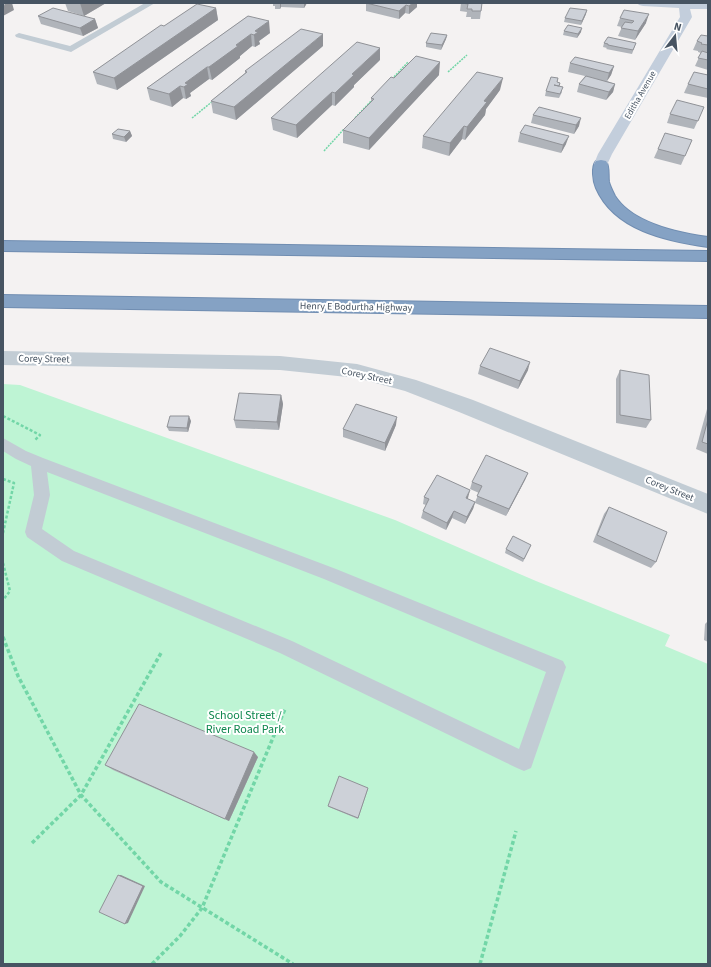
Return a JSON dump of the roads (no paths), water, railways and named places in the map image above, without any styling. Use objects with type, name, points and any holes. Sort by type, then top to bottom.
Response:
[{"type":"highway","points":[[601,164],[599,174],[604,191],[616,206],[625,214],[656,231],[683,238],[708,242]]},
{"type":"highway","points":[[3,246],[708,256]]},
{"type":"highway","name":"Henry E Bodurtha Highway","points":[[3,301],[708,312]]},
{"type":"street","points":[[643,3],[708,6]]},
{"type":"street","name":"Editha Avenue","points":[[601,164],[605,154],[686,17],[684,4]]},
{"type":"street","name":"Corey Street","points":[[3,358],[280,363],[358,371],[409,385],[708,504]]},
{"type":"lane","points":[[19,35],[71,49],[151,3]]},
{"type":"lane","points":[[3,444],[21,455],[38,462],[330,574],[557,667],[524,761],[286,647],[68,556],[33,532],[42,495],[38,462]]},
{"type":"park label","name":"School Street / River Road Park","points":[[245,722]]}]
